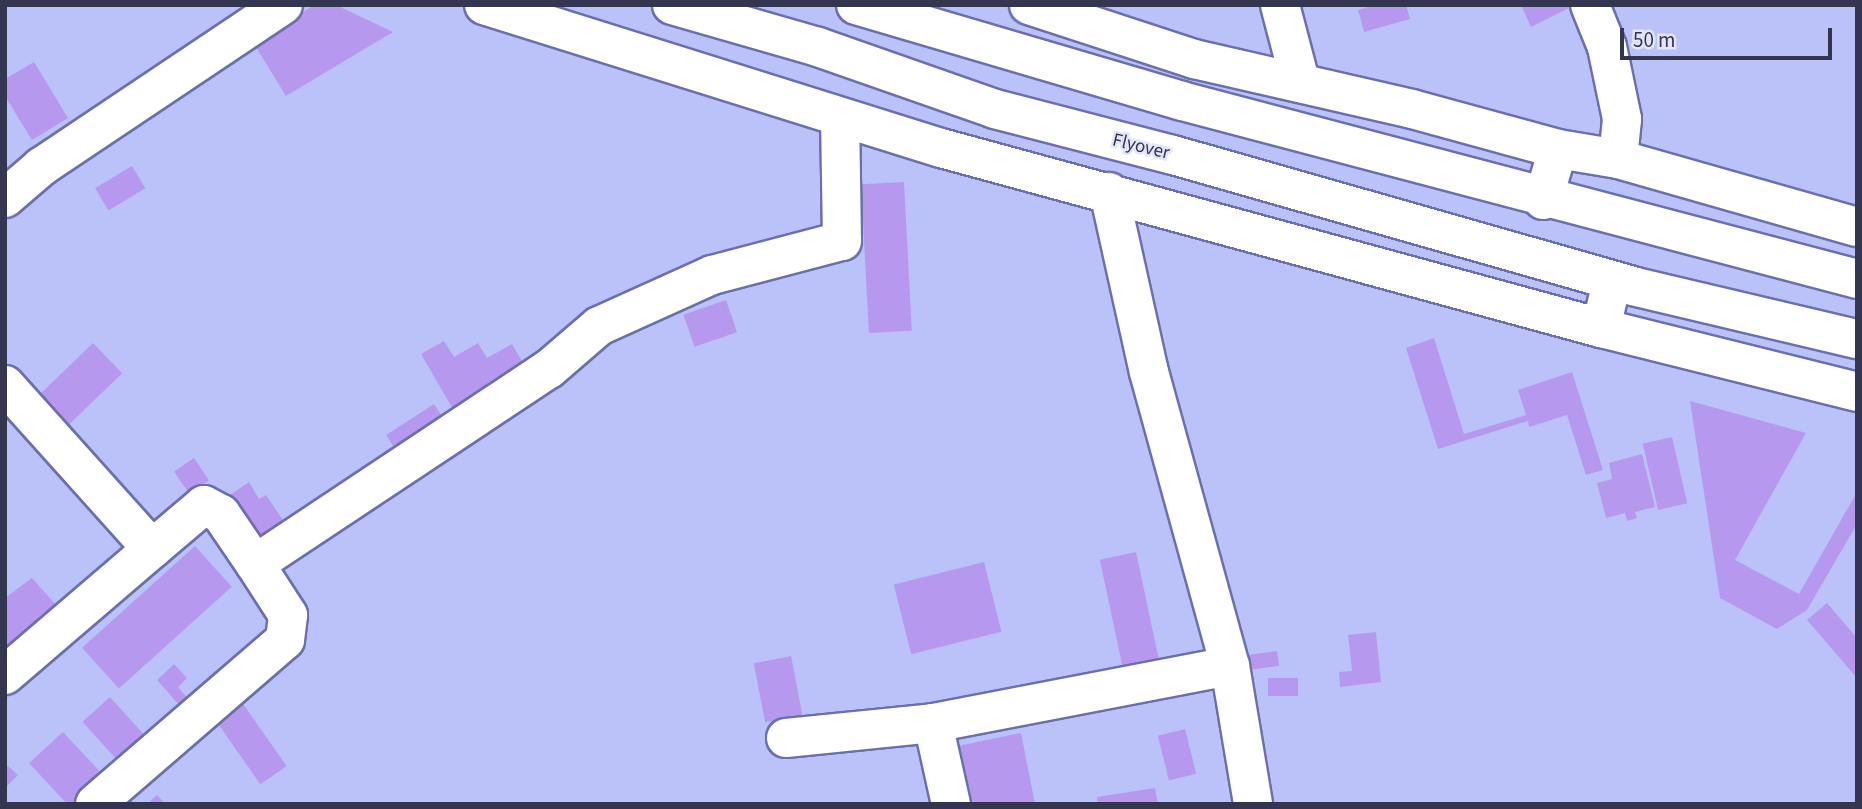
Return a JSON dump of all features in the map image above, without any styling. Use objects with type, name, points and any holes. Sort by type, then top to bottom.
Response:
[{"type":"main road","points":[[5,198],[41,167],[283,5]]},
{"type":"main road","points":[[484,5],[839,118],[1601,328],[1857,392]]},
{"type":"main road","name":"Flyover","points":[[672,5],[818,47],[995,109],[1173,155],[1612,281],[1857,339]]},
{"type":"main road","points":[[856,5],[1182,101],[1543,200],[1857,279]]},
{"type":"main road","points":[[1029,5],[1105,17],[1194,59],[1300,81],[1558,149],[1618,159],[1857,227]]},
{"type":"main road","points":[[1280,5],[1300,81]]},
{"type":"main road","points":[[1590,5],[1607,47],[1622,119],[1618,159]]},
{"type":"main road","points":[[255,564],[549,369],[599,326],[712,275],[842,240],[839,118]]},
{"type":"main road","points":[[1543,200],[1558,149]]},
{"type":"main road","points":[[1109,192],[1149,372],[1230,666],[1253,804]]},
{"type":"main road","points":[[1601,328],[1612,281]]},
{"type":"main road","points":[[5,385],[152,549]]},
{"type":"main road","points":[[5,675],[204,505],[221,514],[288,615],[285,640],[95,804]]},
{"type":"main road","points":[[786,737],[933,723],[1230,666]]},
{"type":"main road","points":[[933,723],[951,804]]},
{"type":"building","points":[[314,5],[336,5],[393,32],[286,96],[254,44]]},
{"type":"building","points":[[1375,5],[1406,5],[1410,19],[1364,32],[1358,10]]},
{"type":"building","points":[[1521,5],[1570,5],[1571,7],[1531,27]]},
{"type":"building","points":[[34,62],[68,118],[32,140],[5,96],[5,79]]},
{"type":"building","points":[[132,166],[145,188],[109,210],[95,188]]},
{"type":"building","points":[[904,182],[912,331],[869,333],[861,184]]},
{"type":"building","points":[[726,300],[737,332],[695,347],[683,315]]},
{"type":"building","points":[[1434,338],[1464,434],[1526,415],[1518,390],[1572,372],[1603,470],[1586,475],[1567,415],[1529,427],[1528,421],[1438,449],[1406,348]]},
{"type":"building","points":[[444,341],[454,357],[478,343],[487,358],[512,344],[527,370],[454,411],[421,354]]},
{"type":"building","points":[[93,343],[122,373],[64,429],[35,399]]},
{"type":"building","points":[[1690,401],[1806,433],[1735,560],[1799,594],[1857,492],[1857,524],[1807,610],[1777,629],[1720,598]]},
{"type":"building","points":[[434,404],[445,421],[397,452],[386,435]]},
{"type":"building","points":[[1672,437],[1687,503],[1658,510],[1643,444]]},
{"type":"building","points":[[1642,454],[1655,507],[1635,512],[1637,518],[1627,521],[1625,513],[1606,518],[1597,483],[1612,479],[1609,463]]},
{"type":"building","points":[[194,458],[209,480],[189,494],[174,471]]},
{"type":"building","points":[[249,482],[259,499],[266,495],[291,532],[260,552],[230,495]]},
{"type":"building","points":[[195,546],[232,587],[119,689],[82,648]]},
{"type":"building","points":[[1136,552],[1159,662],[1123,669],[1100,560]]},
{"type":"building","points":[[984,562],[1001,632],[911,654],[894,584]]},
{"type":"building","points":[[32,578],[64,614],[5,667],[5,598]]},
{"type":"building","points":[[1827,603],[1857,638],[1857,678],[1807,620]]},
{"type":"building","points":[[1376,632],[1381,682],[1340,687],[1339,672],[1352,671],[1348,635]]},
{"type":"building","points":[[1277,651],[1279,666],[1248,670],[1246,655]]},
{"type":"building","points":[[791,656],[802,715],[765,722],[754,663]]},
{"type":"building","points":[[174,664],[187,678],[178,687],[197,709],[189,716],[157,680]]},
{"type":"building","points":[[1268,678],[1298,678],[1298,696],[1268,696]]},
{"type":"building","points":[[110,697],[150,742],[123,766],[83,722]]},
{"type":"building","points":[[239,698],[287,766],[260,784],[213,716]]},
{"type":"building","points":[[1185,729],[1196,774],[1169,780],[1158,736]]},
{"type":"building","points":[[63,732],[104,776],[74,804],[67,804],[29,763]]},
{"type":"building","points":[[1021,733],[1035,804],[964,804],[953,747]]},
{"type":"building","points":[[8,766],[18,775],[5,788],[5,769]]},
{"type":"building","points":[[1155,788],[1158,804],[1098,804],[1097,797]]},
{"type":"building","points":[[157,795],[165,804],[147,804]]}]
